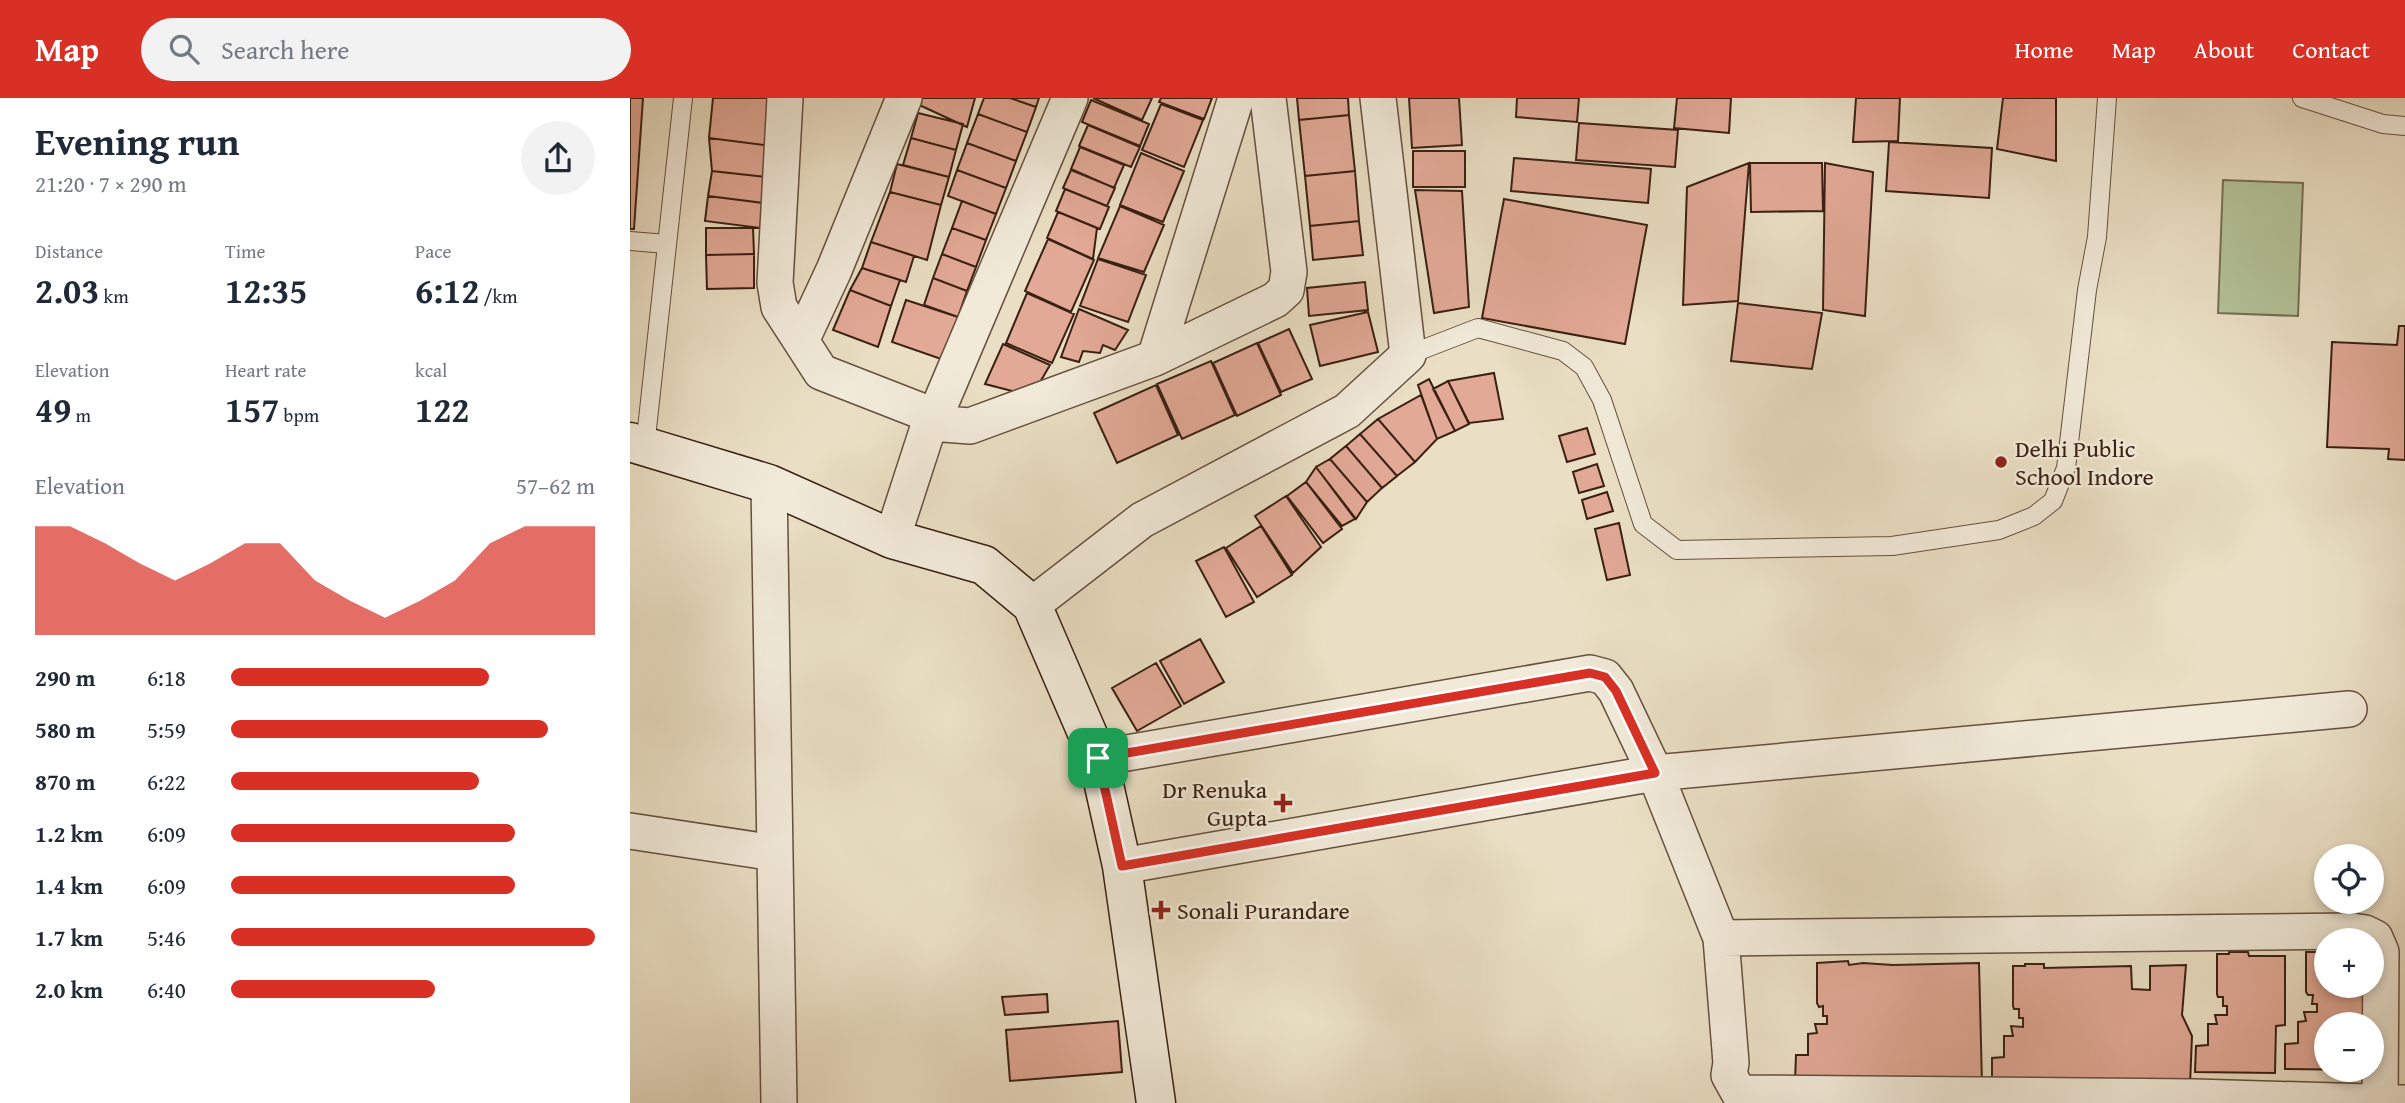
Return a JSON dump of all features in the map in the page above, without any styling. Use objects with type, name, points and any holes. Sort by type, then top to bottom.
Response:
[{"type":"street","points":[[785,98],[775,283],[779,307],[821,372],[970,426],[1155,358],[1275,300],[1286,290],[1289,272],[1268,98]]},
{"type":"street","points":[[801,341],[834,270],[904,98]]},
{"type":"street","points":[[892,539],[934,415],[1070,98]]},
{"type":"street","points":[[1155,358],[1236,98]]},
{"type":"street","points":[[1032,606],[1142,520],[1347,411],[1408,355],[1378,98]]},
{"type":"street","points":[[637,444],[769,484],[892,539],[984,565],[1032,606],[1098,758],[1122,866],[1156,1103]]},
{"type":"street","points":[[769,484],[779,1103]]},
{"type":"street","points":[[1098,758],[1590,673],[1605,677],[1616,691],[1655,773],[1721,938],[1730,1075],[1739,1093],[2388,1102],[2381,952],[2375,938],[2365,933],[2352,931],[1721,938]]},
{"type":"street","points":[[1122,866],[1655,773],[2350,709]]},
{"type":"street","points":[[630,831],[775,853]]},
{"type":"lane","points":[[637,444],[667,244],[683,98]]},
{"type":"lane","points":[[1408,355],[1478,328],[1563,351],[1584,367],[1602,400],[1643,524],[1677,550],[1892,546],[1999,530],[2034,516],[2053,501],[2066,468],[2087,290],[2097,237],[2107,98]]},
{"type":"lane","points":[[2302,98],[2383,124],[2405,126]]},
{"type":"lane","points":[[630,241],[667,244]]},
{"type":"green space","points":[[2223,180],[2303,183],[2298,316],[2218,313]]},
{"type":"building","points":[[630,98],[643,98],[634,229],[630,229]]},
{"type":"building","points":[[713,98],[772,98],[772,146],[709,138]]},
{"type":"building","points":[[920,98],[975,98],[967,127],[917,104]]},
{"type":"building","points":[[984,98],[1010,98],[1036,107],[1027,132],[978,114]]},
{"type":"building","points":[[1010,98],[1039,98],[1036,107]]},
{"type":"building","points":[[1093,98],[1152,98],[1142,120]]},
{"type":"building","points":[[1161,98],[1212,98],[1204,119],[1159,102]]},
{"type":"building","points":[[1297,98],[1348,98],[1349,115],[1299,120]]},
{"type":"building","points":[[1409,98],[1459,98],[1462,145],[1412,148]]},
{"type":"building","points":[[1517,98],[1579,98],[1577,122],[1516,117]]},
{"type":"building","points":[[1677,98],[1731,98],[1729,133],[1674,128]]},
{"type":"building","points":[[1856,98],[1900,98],[1898,141],[1853,142]]},
{"type":"building","points":[[2003,98],[2056,98],[2056,161],[1997,149]]},
{"type":"building","points":[[1091,100],[1149,124],[1140,146],[1082,122]]},
{"type":"building","points":[[1161,104],[1203,120],[1184,167],[1142,150]]},
{"type":"building","points":[[918,113],[963,124],[956,150],[911,138]]},
{"type":"building","points":[[978,114],[1027,132],[1016,161],[967,143]]},
{"type":"building","points":[[1349,115],[1355,171],[1305,176],[1299,120]]},
{"type":"building","points":[[1579,123],[1678,130],[1675,167],[1576,160]]},
{"type":"building","points":[[1088,125],[1140,147],[1131,167],[1079,146]]},
{"type":"building","points":[[709,138],[772,146],[767,177],[712,171]]},
{"type":"building","points":[[911,138],[956,150],[949,177],[903,165]]},
{"type":"building","points":[[1889,142],[1992,148],[1989,198],[1886,191]]},
{"type":"building","points":[[967,143],[1016,161],[1006,188],[957,170]]},
{"type":"building","points":[[1080,147],[1124,165],[1114,188],[1071,169]]},
{"type":"building","points":[[1413,151],[1465,151],[1465,187],[1413,187]]},
{"type":"building","points":[[1141,153],[1184,171],[1163,222],[1120,205]]},
{"type":"building","points":[[1514,158],[1651,169],[1648,203],[1511,191]]},
{"type":"building","points":[[1749,163],[1738,301],[1683,305],[1687,187]]},
{"type":"building","points":[[1750,163],[1822,163],[1823,211],[1751,212]]},
{"type":"building","points":[[1825,163],[1873,172],[1865,316],[1823,310]]},
{"type":"building","points":[[897,164],[949,177],[941,205],[890,192]]},
{"type":"building","points":[[957,170],[1006,188],[996,214],[948,196]]},
{"type":"building","points":[[1071,170],[1115,188],[1107,206],[1063,188]]},
{"type":"building","points":[[712,171],[767,177],[763,203],[708,196]]},
{"type":"building","points":[[1355,171],[1359,221],[1310,226],[1305,176]]},
{"type":"building","points":[[1065,189],[1109,207],[1100,229],[1056,211]]},
{"type":"building","points":[[1415,190],[1462,191],[1469,307],[1434,313]]},
{"type":"building","points":[[890,192],[941,205],[927,260],[871,242]]},
{"type":"building","points":[[708,196],[763,203],[760,228],[705,221]]},
{"type":"building","points":[[1504,199],[1647,225],[1625,344],[1482,318]]},
{"type":"building","points":[[962,201],[996,214],[986,240],[952,228]]},
{"type":"building","points":[[1120,206],[1164,225],[1144,272],[1098,258]]},
{"type":"building","points":[[1058,212],[1097,228],[1093,259],[1047,238]]},
{"type":"building","points":[[1359,221],[1363,255],[1313,260],[1310,226]]},
{"type":"building","points":[[706,228],[753,228],[754,254],[706,255]]},
{"type":"building","points":[[952,228],[986,240],[976,267],[942,254]]},
{"type":"building","points":[[1048,239],[1094,260],[1071,312],[1025,291]]},
{"type":"building","points":[[871,242],[914,256],[906,282],[862,268]]},
{"type":"building","points":[[754,254],[754,288],[707,289],[706,255]]},
{"type":"building","points":[[942,254],[976,267],[967,291],[933,278]]},
{"type":"building","points":[[1098,259],[1146,275],[1128,322],[1080,306]]},
{"type":"building","points":[[862,268],[900,280],[891,306],[850,290]]},
{"type":"building","points":[[933,278],[967,291],[958,317],[924,305]]},
{"type":"building","points":[[1365,282],[1368,310],[1309,316],[1307,288]]},
{"type":"building","points":[[850,290],[891,306],[878,347],[833,330]]},
{"type":"building","points":[[1027,293],[1074,314],[1052,363],[1006,343]]},
{"type":"building","points":[[906,300],[958,317],[944,360],[892,342]]},
{"type":"building","points":[[1738,303],[1822,313],[1812,369],[1731,361]]},
{"type":"building","points":[[1079,309],[1128,330],[1115,350],[1103,345],[1100,353],[1083,351],[1079,362],[1061,357]]},
{"type":"building","points":[[1368,312],[1378,352],[1320,366],[1310,325]]},
{"type":"building","points":[[2399,326],[2405,326],[2405,460],[2388,459],[2389,449],[2327,447],[2332,342],[2397,345]]},
{"type":"building","points":[[1289,329],[1312,379],[1281,392],[1258,343]]},
{"type":"building","points":[[1257,343],[1281,395],[1237,416],[1213,363]]},
{"type":"building","points":[[1003,344],[1050,365],[1032,396],[985,384]]},
{"type":"building","points":[[1211,361],[1235,415],[1182,439],[1157,384]]},
{"type":"building","points":[[1494,373],[1503,419],[1469,423],[1448,381]]},
{"type":"building","points":[[1429,379],[1455,431],[1437,439],[1418,385]]},
{"type":"building","points":[[1448,381],[1469,424],[1455,431],[1433,389]]},
{"type":"building","points":[[1156,385],[1178,435],[1117,463],[1094,413]]},
{"type":"building","points":[[1421,395],[1437,439],[1415,462],[1378,419]]},
{"type":"building","points":[[1378,419],[1415,462],[1397,476],[1360,434]]},
{"type":"building","points":[[1587,428],[1595,454],[1567,462],[1559,436]]},
{"type":"building","points":[[1360,434],[1397,476],[1382,488],[1346,446]]},
{"type":"building","points":[[1346,446],[1382,488],[1367,502],[1330,459]]},
{"type":"building","points":[[1330,459],[1367,502],[1356,519],[1316,467]]},
{"type":"building","points":[[1597,464],[1604,486],[1579,493],[1573,472]]},
{"type":"building","points":[[1316,467],[1355,519],[1342,526],[1306,482]]},
{"type":"building","points":[[1306,482],[1342,529],[1323,543],[1287,496]]},
{"type":"building","points":[[1607,492],[1613,511],[1587,519],[1582,500]]},
{"type":"building","points":[[1286,496],[1321,547],[1293,573],[1255,516]]},
{"type":"building","points":[[1619,523],[1630,575],[1607,580],[1595,529]]},
{"type":"building","points":[[1261,526],[1292,575],[1257,597],[1226,548]]},
{"type":"building","points":[[1224,547],[1254,602],[1226,617],[1196,561]]},
{"type":"building","points":[[1200,639],[1224,682],[1184,704],[1160,661]]},
{"type":"building","points":[[1156,663],[1181,706],[1137,731],[1112,688]]},
{"type":"building","points":[[2248,952],[2249,956],[2285,956],[2285,1025],[2276,1026],[2275,1073],[2195,1072],[2196,1046],[2208,1045],[2208,1024],[2217,1024],[2215,1015],[2227,1015],[2223,997],[2218,997],[2217,994],[2217,954]]},
{"type":"building","points":[[2306,952],[2314,952],[2314,998],[2369,998],[2367,1012],[2317,1012],[2317,1004],[2312,1004],[2313,995],[2306,992]]},
{"type":"building","points":[[1848,961],[1849,965],[1979,963],[1982,1084],[1795,1081],[1796,1055],[1808,1055],[1808,1034],[1817,1033],[1815,1024],[1827,1024],[1827,1016],[1823,1016],[1823,1006],[1819,1007],[1817,1003],[1817,963]]},
{"type":"building","points":[[2044,964],[2044,968],[2131,966],[2132,989],[2150,990],[2150,966],[2186,965],[2182,1015],[2192,1036],[2190,1085],[1992,1084],[1992,1058],[2004,1057],[2004,1036],[2013,1036],[2011,1026],[2023,1027],[2019,1009],[2014,1009],[2013,1006],[2013,966]]},
{"type":"building","points":[[1047,994],[1048,1012],[1005,1015],[1002,997]]},
{"type":"building","points":[[2304,1012],[2314,1012],[2314,1069],[2285,1069],[2285,1044],[2298,1043],[2298,1022],[2306,1021]]},
{"type":"building","points":[[1118,1021],[1122,1072],[1010,1081],[1006,1030]]},
{"type":"place","name":"Delhi Public School Indore","points":[[2001,462]]},
{"type":"place","name":"Dr Renuka Gupta","points":[[1283,803]]},
{"type":"place","name":"Sonali Purandare","points":[[1161,910]]},
{"type":"route","points":[[1590,673],[1605,677],[1616,691],[1655,773],[1122,866],[1098,758],[1590,673]]}]
